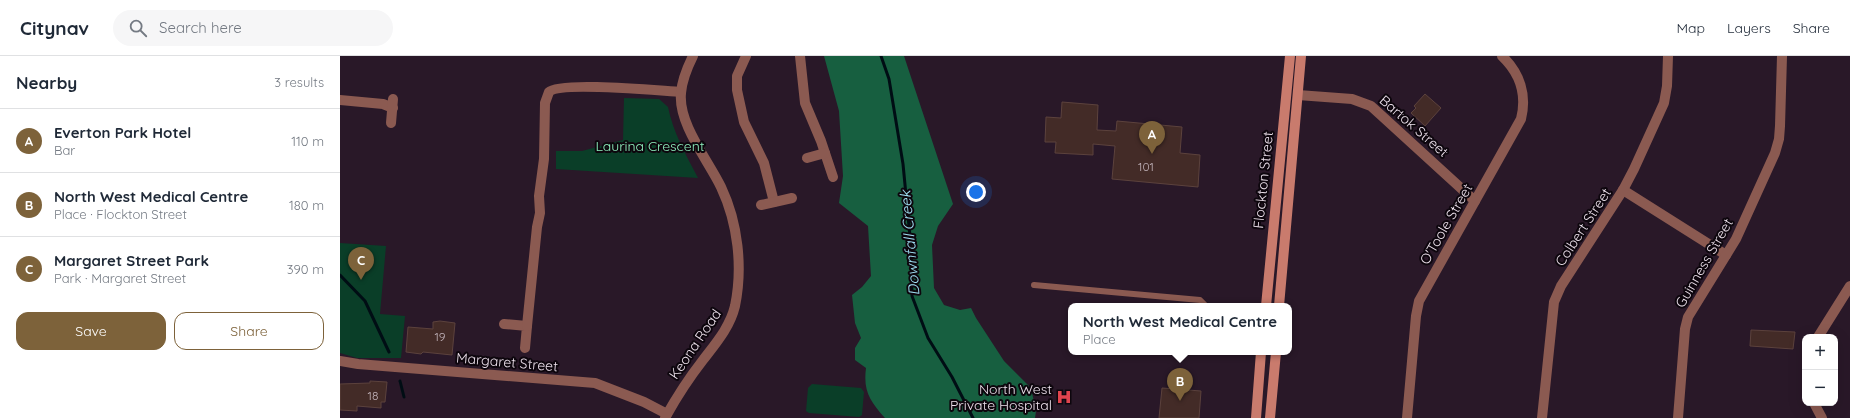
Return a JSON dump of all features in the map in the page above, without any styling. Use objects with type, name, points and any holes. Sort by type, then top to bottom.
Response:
[{"type":"street","name":"Keona Road","points":[[666,416],[698,367],[727,328],[735,305],[738,274],[736,234],[729,208],[721,186],[688,126],[681,104],[681,92],[685,76],[693,56]]},
{"type":"street","points":[[746,56],[736,82],[738,98],[744,122],[764,162],[774,202]]},
{"type":"street","points":[[800,56],[805,103],[833,177]]},
{"type":"street","name":"Flockton Street","points":[[1266,303],[1290,56]]},
{"type":"street","name":"Flockton Street","points":[[1279,303],[1301,56]]},
{"type":"street","name":"O'Toole Street","points":[[1407,418],[1416,316],[1419,301],[1518,127],[1523,111],[1523,95],[1519,80],[1511,65],[1502,56]]},
{"type":"street","name":"Colbert Street","points":[[1542,418],[1554,302],[1561,286],[1623,190],[1634,169],[1664,103],[1667,86],[1668,56]]},
{"type":"street","name":"Guinness Street","points":[[1678,418],[1685,329],[1688,317],[1743,225],[1777,146],[1780,126],[1782,56]]},
{"type":"street","points":[[525,348],[537,227],[540,213],[539,196],[544,159],[545,103],[549,92],[557,88],[602,87],[681,92]]},
{"type":"street","name":"Bartok Street","points":[[1298,95],[1352,99],[1371,106],[1476,201]]},
{"type":"street","points":[[340,100],[393,104],[391,123]]},
{"type":"street","points":[[807,158],[825,153]]},
{"type":"street","points":[[1623,190],[1726,255]]},
{"type":"street","points":[[761,205],[792,198]]},
{"type":"street","points":[[1820,334],[1849,289]]},
{"type":"street","points":[[504,324],[527,326]]},
{"type":"street","points":[[1256,418],[1262,355]]},
{"type":"street","points":[[1270,418],[1276,355]]},
{"type":"street","name":"Margaret Street","points":[[340,361],[363,365],[599,384],[644,402],[666,416]]},
{"type":"street","points":[[1816,406],[1822,418]]},
{"type":"lane","points":[[1034,286],[1200,300],[1203,303]]},
{"type":"path","points":[[523,377],[525,348]]},
{"type":"green space","points":[[824,56],[904,56],[953,204],[938,226],[932,245],[934,288],[944,305],[960,310],[971,308],[1004,361],[1031,388],[1036,411],[1035,418],[885,418],[872,401],[867,389],[865,376],[866,368],[855,360],[855,348],[861,338],[855,323],[852,295],[862,287],[871,276],[868,226],[839,203],[843,176],[839,111]]},
{"type":"green space","name":"Laurina Crescent","points":[[624,98],[659,99],[668,107],[677,134],[698,178],[556,169],[556,151],[582,151],[623,140]]},
{"type":"green space","points":[[340,243],[386,246],[380,314],[405,316],[401,358],[357,358],[340,353]]},
{"type":"green space","points":[[812,384],[861,388],[864,392],[862,415],[859,417],[809,413],[806,411],[808,388]]},
{"type":"building","points":[[1425,94],[1441,108],[1425,126],[1411,113],[1416,108],[1414,106]]},
{"type":"building","points":[[1062,102],[1098,105],[1097,130],[1116,131],[1117,121],[1182,127],[1180,153],[1200,155],[1198,187],[1112,179],[1115,146],[1093,144],[1093,155],[1055,153],[1056,142],[1045,142],[1046,117],[1061,118]]},
{"type":"building","points":[[440,321],[455,323],[452,355],[406,352],[408,327],[433,329],[433,322]]},
{"type":"building","points":[[1751,330],[1795,332],[1793,349],[1750,346]]},
{"type":"building","points":[[370,381],[387,382],[385,402],[381,402],[381,408],[357,406],[357,411],[340,410],[340,384],[370,383]]},
{"type":"building","points":[[1162,388],[1201,391],[1199,418],[1159,418]]},
{"type":"waterway","name":"Downfall Creek","points":[[881,56],[889,79],[903,164],[911,247],[912,296],[928,338],[952,377],[973,418]]},
{"type":"waterway","points":[[340,275],[365,301],[389,352]]},
{"type":"waterway","points":[[400,381],[404,397]]},
{"type":"place","name":"Everton Park Hotel","points":[[1152,154]]},
{"type":"place","name":"Margaret Street Park","points":[[361,280]]},
{"type":"place","name":"North West Private Hospital","points":[[1064,397]]},
{"type":"place","name":"North West Medical Centre","points":[[1180,401]]}]
